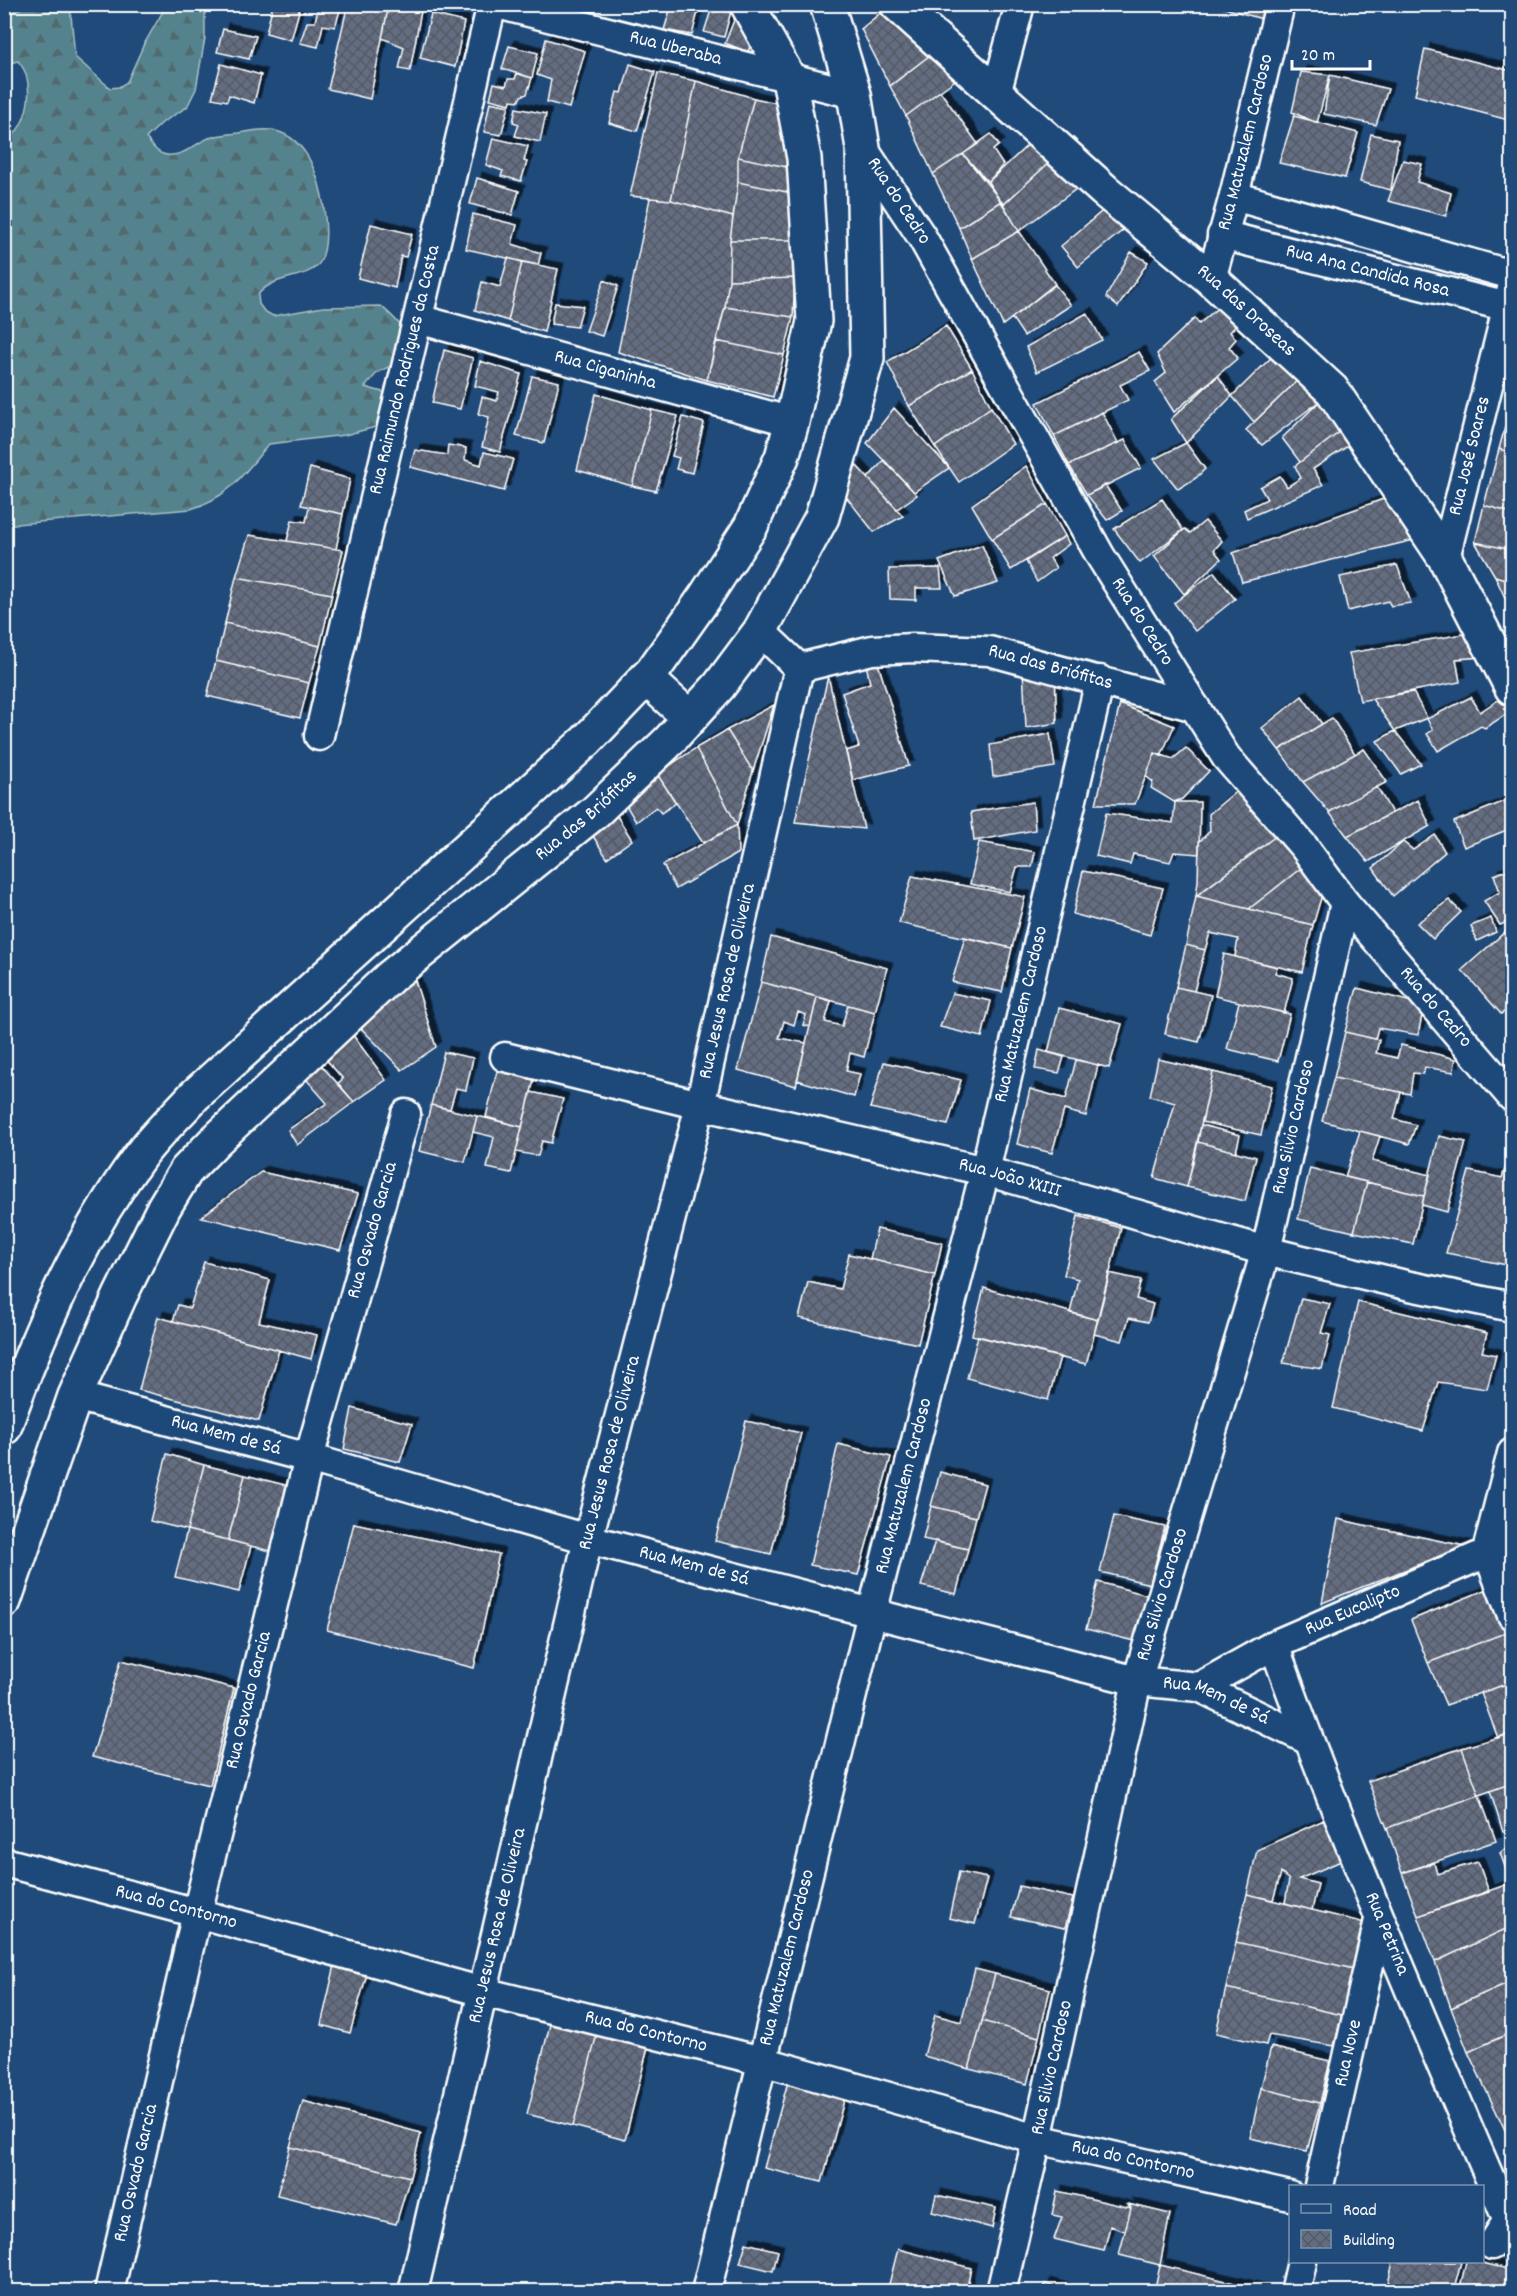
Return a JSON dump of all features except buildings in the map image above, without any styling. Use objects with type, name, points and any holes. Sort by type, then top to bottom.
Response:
[{"type":"street","name":"Rua Raimundo Rodrigues da Costa","points":[[319,736],[492,4]]},
{"type":"street","name":"Rua Uberaba","points":[[497,4],[854,94]]},
{"type":"street","points":[[4,1428],[21,1381],[77,1254],[106,1205],[140,1155],[194,1096],[586,741],[646,678],[705,597],[751,526],[782,457],[814,321],[804,158],[789,79],[747,4]]},
{"type":"street","name":"Rua do Cedro","points":[[827,4],[854,94],[863,148],[922,237],[1101,557],[1226,757],[1304,847],[1345,903],[1512,1097]]},
{"type":"street","name":"Rua das Droseas","points":[[897,4],[996,94],[1211,279],[1332,390],[1445,558],[1512,688]]},
{"type":"street","points":[[996,94],[1020,4]]},
{"type":"street","name":"Rua Matuzalem Cardoso","points":[[1211,279],[1280,4]]},
{"type":"street","name":"Rua das Briófitas","points":[[4,1600],[75,1396],[124,1286],[164,1207],[186,1171],[390,977],[595,812],[690,718],[719,686],[760,631],[822,516],[867,357],[863,148]]},
{"type":"street","name":"Rua Ana Candida Rosa","points":[[1233,196],[1512,275]]},
{"type":"street","name":"Rua Ana Candida Rosa","points":[[1222,236],[1511,300]]},
{"type":"street","name":"Rua José Soares","points":[[1445,558],[1511,300]]},
{"type":"street","name":"Rua Ciganinha","points":[[418,320],[792,422]]},
{"type":"street","points":[[760,631],[799,668]]},
{"type":"street","name":"Rua das Briófitas","points":[[799,668],[872,650],[954,648],[988,651],[1195,707]]},
{"type":"street","name":"Rua Jesus Rosa de Oliveira","points":[[413,2292],[588,1539],[700,1105],[799,668]]},
{"type":"street","points":[[646,678],[690,718]]},
{"type":"street","name":"Rua Matuzalem Cardoso","points":[[705,2292],[872,1613],[985,1171],[1100,680]]},
{"type":"street","name":"Rua Silvio Cardoso","points":[[1001,2292],[1037,2139],[1137,1681],[1266,1251],[1345,903]]},
{"type":"street","name":"Rua João XXIII","points":[[505,1057],[985,1171],[1266,1251],[1410,1286],[1512,1307]]},
{"type":"street","name":"Rua Osvado Garcia","points":[[109,2292],[197,1913],[309,1458],[406,1114]]},
{"type":"street","name":"Rua Mem de Sá","points":[[75,1396],[309,1458],[588,1539],[872,1613],[1137,1681],[1199,1687],[1308,1740]]},
{"type":"street","points":[[1512,1454],[1500,1546],[1512,1615]]},
{"type":"street","name":"Rua Eucalipto","points":[[1199,1687],[1274,1645],[1500,1546]]},
{"type":"street","name":"Rua Petrina","points":[[1274,1645],[1308,1740],[1379,1920],[1510,2218]]},
{"type":"street","name":"Rua do Contorno","points":[[4,1862],[483,1992],[762,2061],[1037,2139],[1289,2196]]},
{"type":"street","name":"Rua Nove","points":[[1319,2185],[1379,1920]]},
{"type":"street","points":[[1496,2246],[1510,2218]]},
{"type":"street","points":[[1295,2292],[1302,2263]]},
{"type":"green space","points":[[28,5],[70,5],[75,57],[110,88],[119,87],[127,82],[143,46],[162,13],[170,5],[205,5],[205,38],[196,89],[187,107],[163,122],[146,138],[160,153],[173,155],[180,154],[215,136],[271,130],[287,135],[304,151],[315,173],[322,197],[326,228],[323,256],[315,268],[308,272],[281,280],[265,288],[258,295],[259,304],[264,311],[273,316],[323,307],[381,306],[393,317],[405,333],[409,356],[377,373],[365,387],[400,397],[383,425],[345,435],[269,444],[226,491],[191,509],[5,525],[4,322],[10,311],[4,236],[5,142],[20,126],[28,104],[29,92],[24,70],[18,61],[5,64],[5,11],[17,10]]}]
